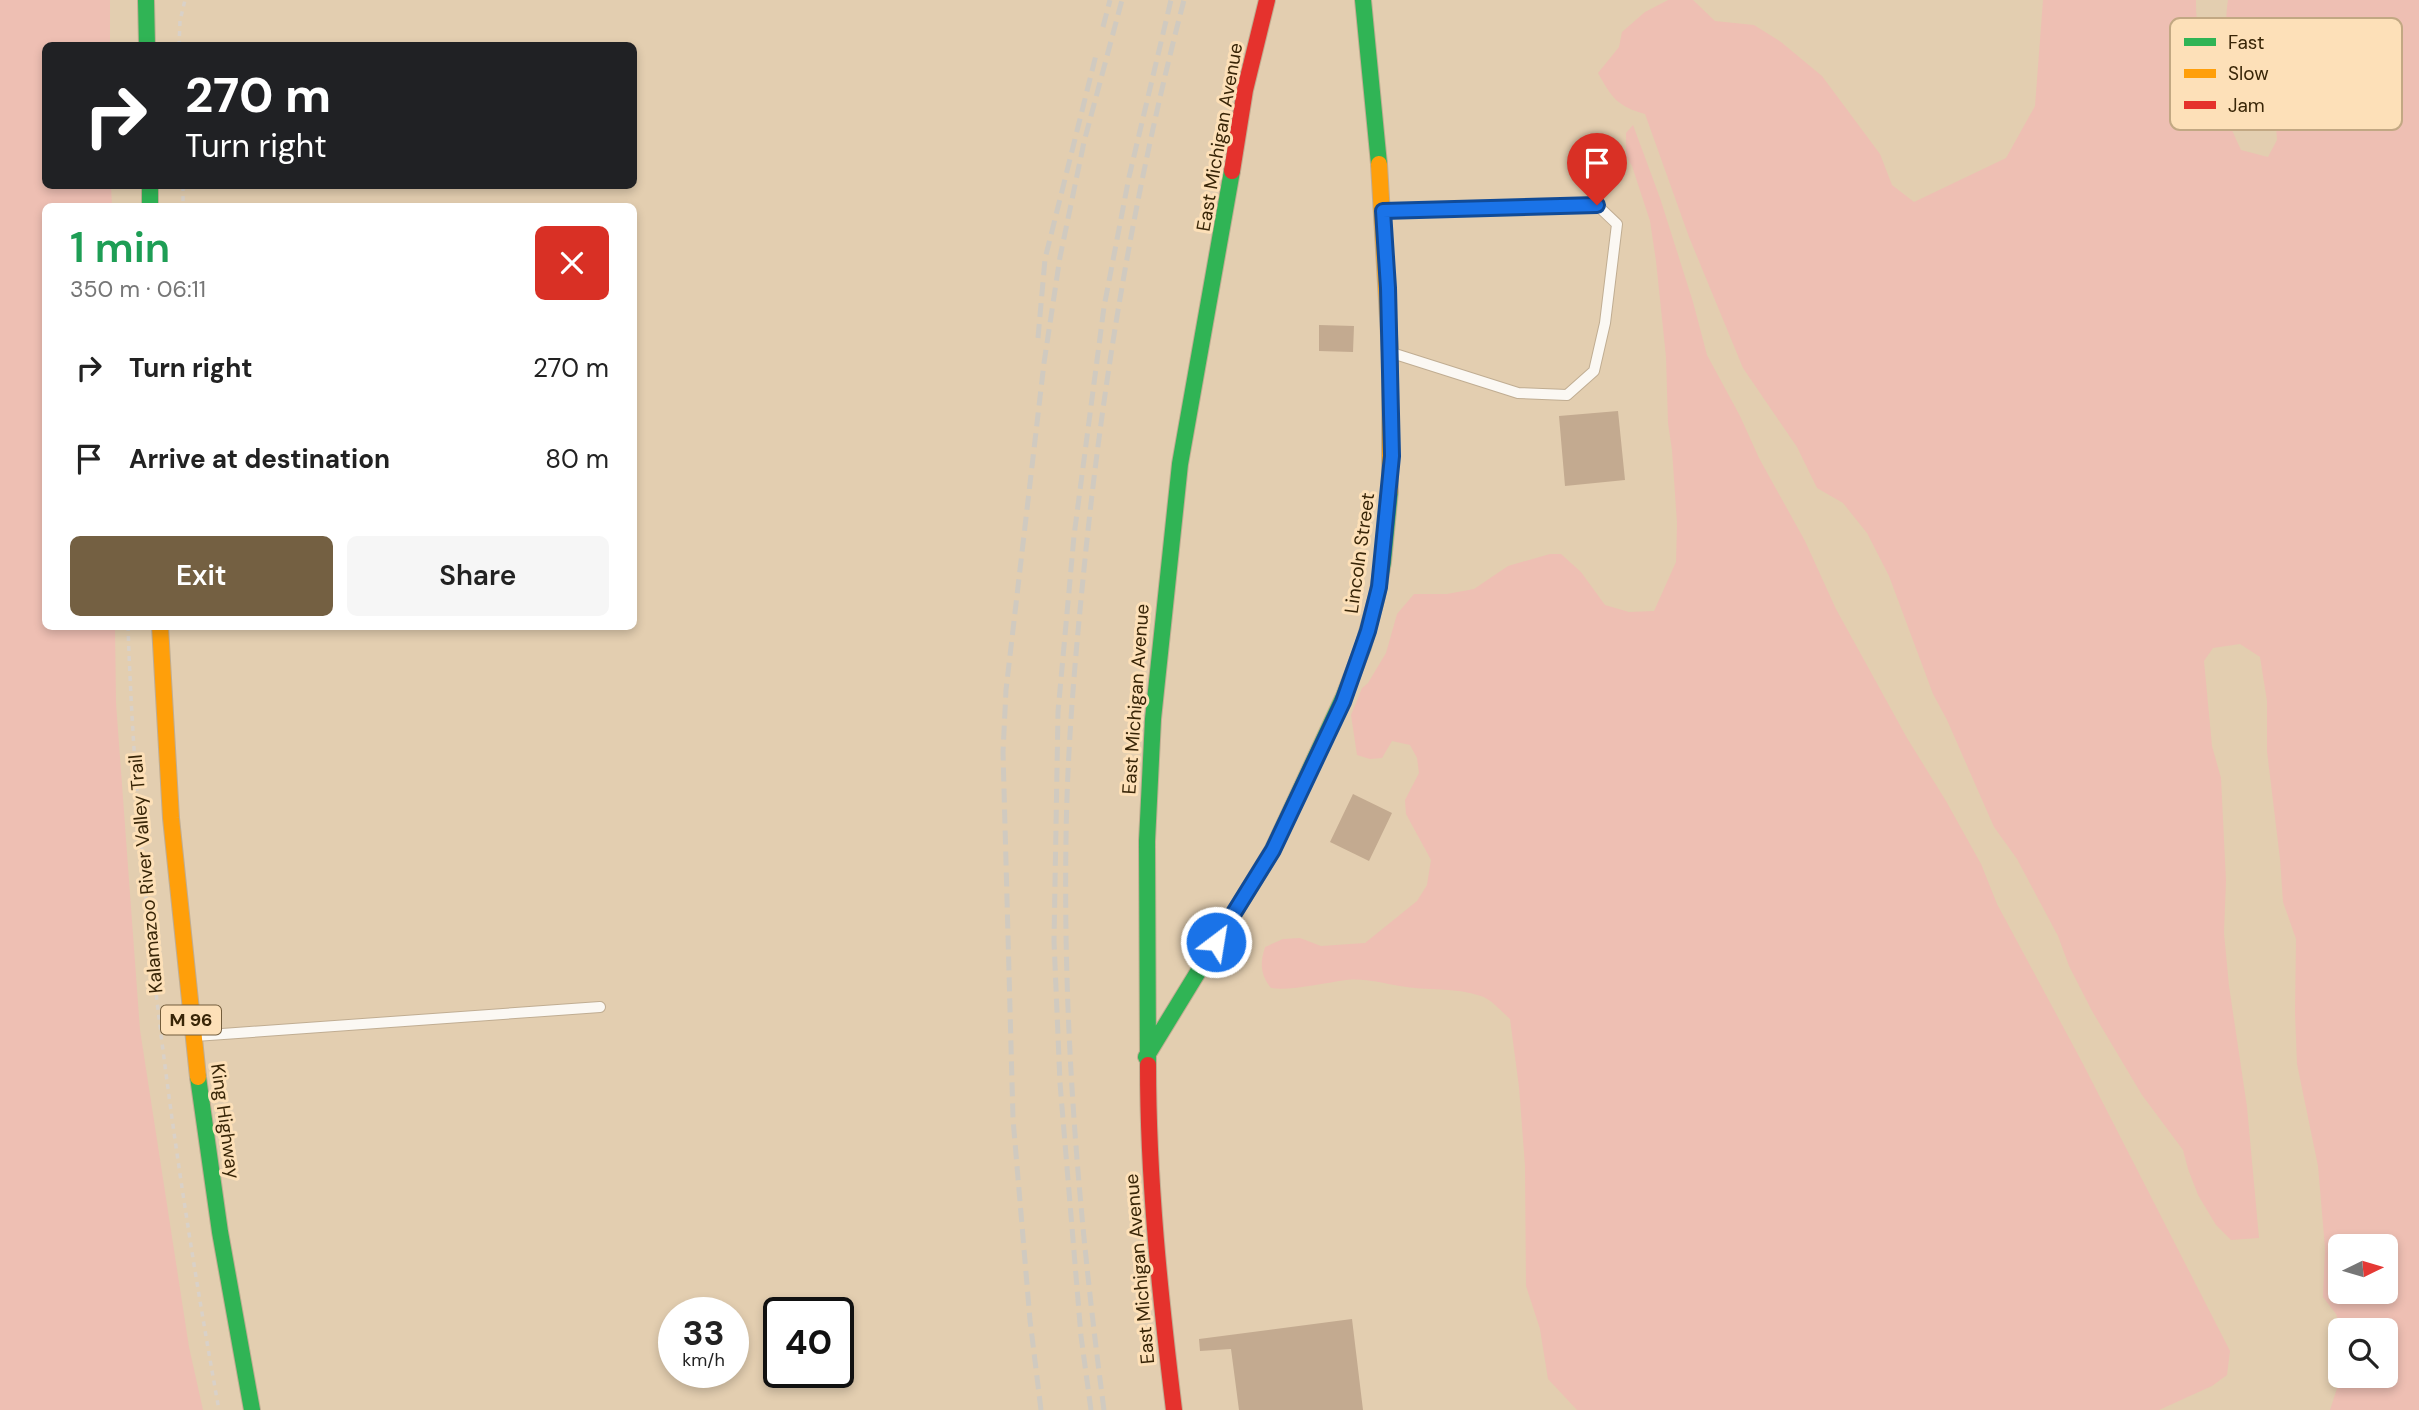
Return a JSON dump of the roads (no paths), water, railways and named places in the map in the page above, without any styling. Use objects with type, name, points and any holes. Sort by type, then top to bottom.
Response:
[{"type":"street","points":[[146,0],[147,42]]},
{"type":"street","name":"East Michigan Avenue","points":[[1174,1410],[1158,1283],[1148,1141],[1147,828],[1153,719],[1164,595],[1180,464],[1220,248],[1245,90],[1267,0]]},
{"type":"street","name":"Lincoln Street","points":[[1146,1057],[1273,850],[1343,702],[1368,631],[1379,587],[1392,456],[1390,353],[1375,106],[1363,0]]},
{"type":"street","name":"King Highway","points":[[160,630],[167,762],[192,1036],[204,1125],[252,1410]]},
{"type":"lane","points":[[1383,211],[1597,205],[1617,224],[1605,323],[1594,370],[1567,395],[1518,393],[1390,353]]},
{"type":"lane","points":[[192,1036],[600,1007]]},
{"type":"railway","points":[[1103,27],[1110,0]]},
{"type":"railway","points":[[1041,1410],[1030,1320],[1013,1119],[1003,752],[1006,690],[1044,363],[1060,257],[1084,142],[1122,0]]},
{"type":"railway","points":[[1091,1410],[1081,1336],[1060,1083],[1054,941],[1058,712],[1074,536],[1104,307],[1129,177],[1171,0]]},
{"type":"railway","points":[[1104,1410],[1080,1197],[1070,1054],[1066,912],[1070,738],[1084,569],[1111,354],[1150,141],[1184,0]]},
{"type":"railway","points":[[1038,338],[1045,259],[1097,51]]}]
